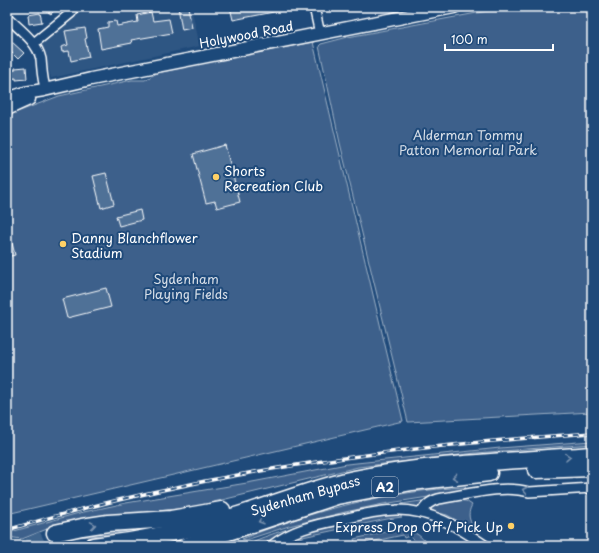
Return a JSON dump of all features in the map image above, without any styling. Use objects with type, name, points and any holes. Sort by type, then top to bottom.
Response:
[{"type":"highway","name":"Sydenham Bypass","points":[[93,546],[161,536],[200,526],[353,480],[395,472],[447,465],[592,455]]},
{"type":"highway","name":"Sydenham Bypass","points":[[186,546],[336,496],[412,482],[484,473],[538,469],[592,468]]},
{"type":"highway","points":[[55,533],[108,523],[171,519],[248,505],[268,505]]},
{"type":"main road","name":"Holywood Road","points":[[7,99],[25,93],[45,90],[91,79],[454,7]]},
{"type":"main road","name":"Holywood Road","points":[[7,109],[28,100],[45,90]]},
{"type":"street","points":[[34,43],[71,13],[74,7]]},
{"type":"street","points":[[314,7],[320,34]]},
{"type":"street","points":[[7,17],[34,43],[38,50],[45,90]]},
{"type":"street","points":[[421,513],[426,505],[438,499],[491,491],[519,489],[529,492],[592,488]]},
{"type":"street","points":[[271,546],[294,531],[330,521],[396,510],[433,516],[455,525],[486,546]]},
{"type":"shaded area","points":[[79,7],[191,7],[200,46],[51,78],[41,43],[80,10]]},
{"type":"green space","name":"Alderman Tommy Patton Memorial Park","points":[[509,7],[592,7],[592,412],[408,422],[340,143],[319,46],[321,44],[348,37]]},
{"type":"green space","name":"Sydenham Playing Fields","points":[[313,42],[403,421],[7,514],[7,116],[59,96],[132,80],[145,80],[157,73]]},
{"type":"green space","points":[[592,441],[592,444],[476,453],[358,467],[193,507],[124,515],[52,527],[22,539],[7,537],[7,533],[79,513],[126,503],[247,483],[347,464],[500,448]]},
{"type":"green space","points":[[466,487],[461,492],[383,504],[345,512],[289,526],[246,540],[242,539],[296,519],[352,504],[409,493]]},
{"type":"green space","points":[[428,500],[421,509],[375,509],[298,526],[310,522],[381,507]]},
{"type":"green space","points":[[455,500],[466,501],[472,505],[469,512],[470,520],[479,532],[447,515],[435,512],[429,507],[430,505]]},
{"type":"green space","points":[[398,515],[402,517],[298,538],[298,536],[318,529],[380,516]]},
{"type":"green space","points":[[163,524],[99,535],[60,537]]},
{"type":"green space","points":[[292,528],[263,546],[242,546],[264,537]]},
{"type":"green space","points":[[398,529],[416,533],[428,546],[415,546],[414,540],[409,536],[404,538],[403,535],[356,545],[354,539]]},
{"type":"building","points":[[41,7],[57,7],[51,14]]},
{"type":"building","points":[[178,7],[188,7],[192,28],[182,30]]},
{"type":"building","points":[[230,7],[283,7],[284,10],[233,20]]},
{"type":"building","points":[[151,12],[153,21],[169,19],[172,33],[131,40],[132,43],[101,49],[98,29],[108,27],[108,22],[116,21],[117,26],[138,22],[137,15]]},
{"type":"building","points":[[40,13],[42,22],[29,24],[28,15]]},
{"type":"building","points":[[85,28],[87,38],[85,39],[89,57],[71,61],[69,51],[62,52],[61,47],[68,45],[65,31]]},
{"type":"building","points":[[11,41],[24,53],[18,59],[7,48],[7,45]]},
{"type":"building","points":[[26,67],[27,79],[7,79],[7,71],[15,70],[15,68]]},
{"type":"building","name":"Shorts Recreation Club","points":[[225,145],[240,202],[217,208],[215,201],[206,203],[193,154]]},
{"type":"building","points":[[106,173],[114,204],[101,208],[93,176]]},
{"type":"building","points":[[140,210],[142,220],[119,226],[116,216]]},
{"type":"building","points":[[9,231],[15,255],[7,257],[7,232]]},
{"type":"building","points":[[106,288],[111,307],[67,318],[62,299]]},
{"type":"tunnel","points":[[29,546],[55,533]]},
{"type":"railway","points":[[7,530],[151,492],[297,465],[444,446],[592,433]]},
{"type":"place","name":"Shorts Recreation Club","points":[[216,177]]},
{"type":"place","name":"Danny Blanchflower Stadium","points":[[63,244]]},
{"type":"place","name":"Express Drop Off / Pick Up","points":[[511,526]]}]
